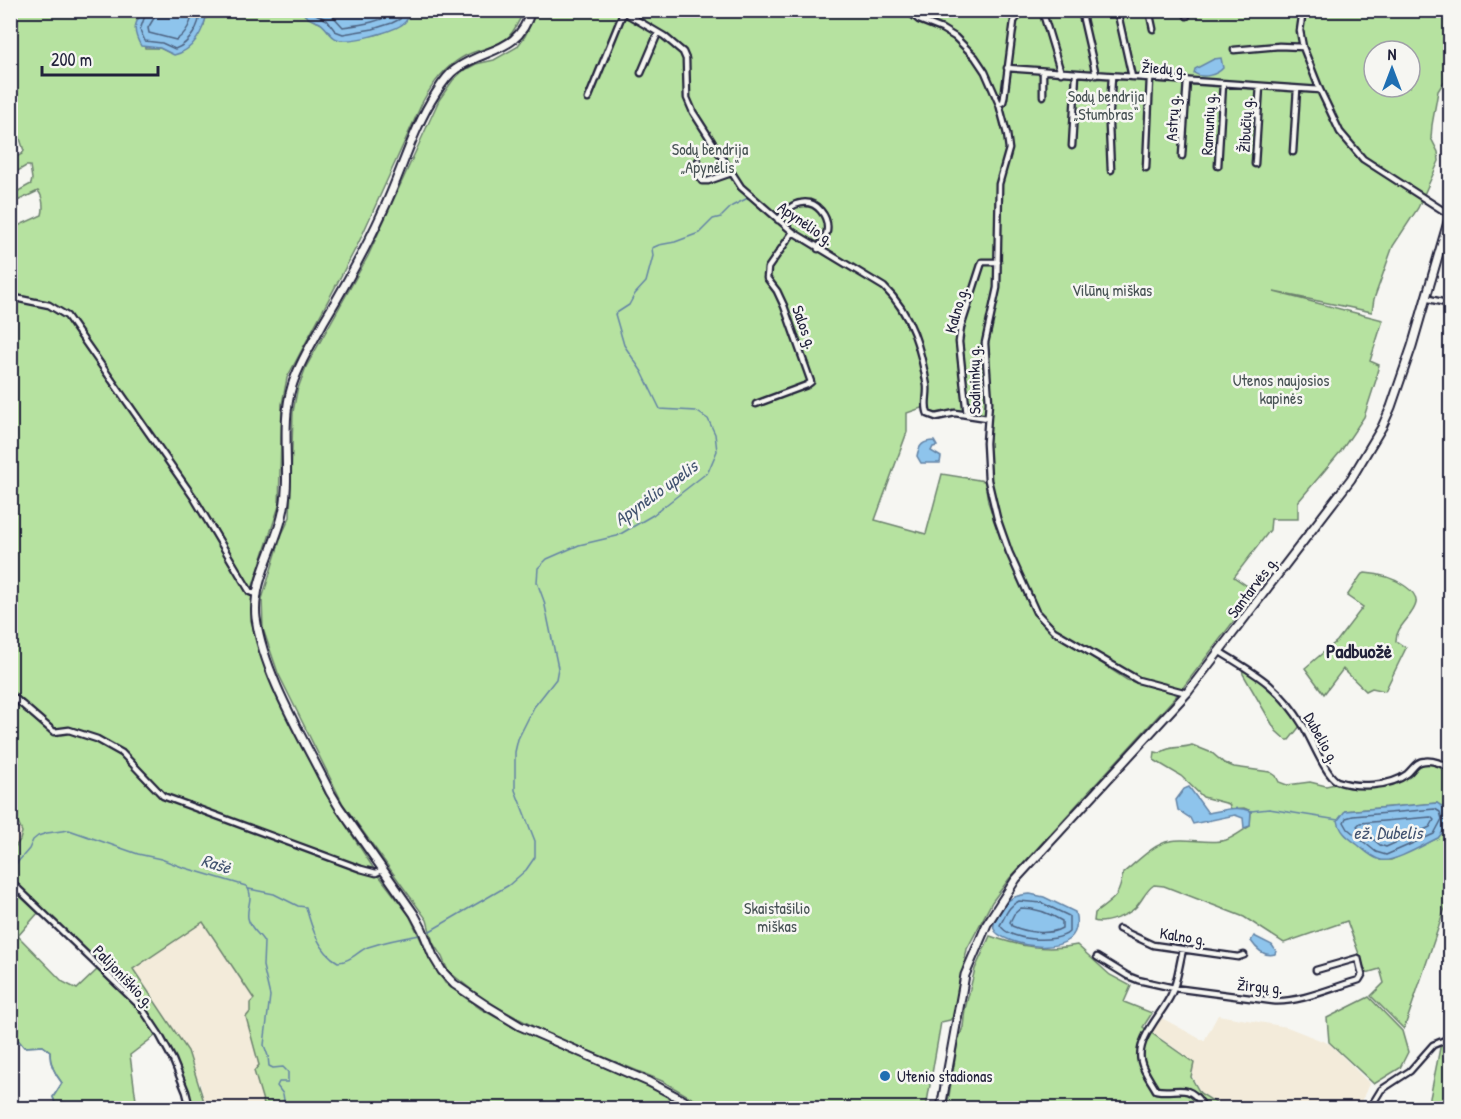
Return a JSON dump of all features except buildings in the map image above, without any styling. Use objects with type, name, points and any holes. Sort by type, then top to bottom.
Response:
[{"type":"main road","points":[[531,10],[525,27],[509,44],[468,61],[453,70],[435,94],[419,125],[382,213],[295,377],[288,407],[283,511],[258,595],[255,614],[274,680],[339,807],[418,921],[437,964],[454,984],[520,1026],[649,1082],[698,1108]]},
{"type":"main road","name":"Santarvės g.","points":[[941,1108],[963,986],[969,963],[987,924],[1016,879],[1187,693],[1347,485],[1387,417],[1450,215]]},
{"type":"street","name":"Sodininkų g.","points":[[907,10],[919,20],[956,37],[975,57],[985,72],[999,104],[1007,134],[1009,149],[999,184],[997,288],[985,344],[988,480],[997,518],[1009,552],[1036,612],[1054,631],[1138,680],[1187,693]]},
{"type":"street","points":[[999,104],[1004,100],[1014,21],[1023,10]]},
{"type":"street","points":[[1042,10],[1061,74]]},
{"type":"street","points":[[1081,10],[1096,75]]},
{"type":"street","points":[[1117,10],[1132,77]]},
{"type":"street","points":[[1149,10],[1153,29]]},
{"type":"street","points":[[1303,10],[1300,32],[1303,47],[1340,132],[1363,159],[1450,215]]},
{"type":"street","points":[[588,99],[622,12]]},
{"type":"street","name":"Apynėlio g.","points":[[622,12],[672,42],[685,56],[687,98],[693,112],[741,187],[793,232],[884,287],[893,296],[918,340],[927,390],[928,414],[936,417],[955,413],[987,418]]},
{"type":"street","points":[[641,73],[658,33]]},
{"type":"street","points":[[1234,50],[1279,46],[1303,47]]},
{"type":"street","name":"Žiedų g.","points":[[1007,69],[1320,90]]},
{"type":"street","points":[[1043,72],[1043,96]]},
{"type":"street","points":[[1072,146],[1076,74]]},
{"type":"street","points":[[1111,170],[1108,126],[1112,76]]},
{"type":"street","points":[[1146,168],[1150,78]]},
{"type":"street","name":"Astrų g.","points":[[1182,156],[1186,81]]},
{"type":"street","name":"Ramunių g.","points":[[1218,166],[1223,84]]},
{"type":"street","name":"Žibučių g.","points":[[1255,164],[1260,86]]},
{"type":"street","points":[[1293,152],[1297,89]]},
{"type":"street","points":[[698,161],[698,175],[702,181],[731,172]]},
{"type":"street","points":[[778,220],[787,210],[797,204],[806,202],[816,206],[823,214],[827,228],[826,235],[818,249]]},
{"type":"street","name":"Salos g.","points":[[756,404],[807,386],[811,382],[784,306],[777,291],[767,278],[768,268],[793,232]]},
{"type":"street","name":"Kalno g.","points":[[967,415],[959,335],[982,262],[998,262]]},
{"type":"street","points":[[10,297],[49,305],[68,315],[195,498],[250,592],[258,595]]},
{"type":"street","points":[[1425,298],[1450,304]]},
{"type":"street","name":"Dubelio g.","points":[[1220,652],[1277,690],[1304,726],[1333,779],[1359,785],[1379,784],[1405,776],[1424,760],[1437,761],[1450,768]]},
{"type":"street","points":[[10,694],[54,732],[69,730],[98,739],[122,753],[163,796],[362,869],[376,873],[382,870]]},
{"type":"street","name":"Palijoniškio g.","points":[[10,881],[141,1007],[173,1060],[190,1108]]},
{"type":"street","name":"Kalno g.","points":[[1119,929],[1153,945],[1238,957],[1244,955]]},
{"type":"street","points":[[1183,950],[1174,988],[1160,1015],[1148,1029],[1142,1044],[1140,1060],[1156,1090],[1166,1092],[1189,1090],[1201,1102],[1195,1108]]},
{"type":"street","name":"Žirgų g.","points":[[1097,957],[1128,976],[1174,988],[1284,1002],[1359,980],[1362,975],[1358,958],[1316,970]]},
{"type":"street","points":[[1370,1108],[1381,1090],[1410,1071],[1433,1045],[1450,1038]]},
{"type":"shaded area","points":[[10,804],[22,832],[11,854]]},
{"type":"shaded area","points":[[203,922],[254,1000],[246,1017],[259,1065],[254,1071],[265,1108],[206,1108],[200,1084],[157,1004],[133,969]]},
{"type":"shaded area","points":[[1218,1015],[1287,1027],[1330,1044],[1370,1084],[1359,1108],[1226,1108],[1201,1093],[1192,1076],[1194,1062],[1152,1032],[1160,1017],[1204,1041]]},
{"type":"green space","points":[[11,11],[143,11],[137,18],[145,48],[160,48],[170,53],[204,25],[207,11],[302,11],[310,18],[333,29],[357,36],[368,36],[388,30],[410,14],[410,11],[524,11],[508,38],[456,61],[431,88],[359,242],[287,378],[282,404],[279,506],[253,586],[251,621],[269,677],[325,793],[374,869],[409,915],[427,953],[445,983],[481,1009],[521,1031],[650,1087],[690,1108],[265,1108],[254,1071],[259,1065],[246,1017],[250,1012],[250,1003],[254,999],[203,922],[133,969],[188,1051],[206,1108],[192,1108],[177,1065],[141,1005],[11,877],[10,854],[20,840],[22,832],[10,804],[11,229],[42,215],[43,206],[38,191],[11,204],[11,195],[31,184],[32,179],[30,166],[11,175],[11,160],[24,151],[11,111]]},
{"type":"green space","points":[[537,11],[1450,11],[1450,78],[1438,91],[1431,138],[1438,152],[1439,161],[1418,208],[1393,246],[1374,299],[1372,312],[1274,292],[1383,320],[1370,361],[1379,365],[1377,377],[1364,417],[1341,451],[1298,502],[1298,519],[1271,519],[1270,530],[1234,577],[1256,592],[1182,689],[1137,677],[1056,630],[1038,610],[1011,550],[995,502],[989,473],[988,446],[991,419],[955,415],[929,417],[924,407],[907,413],[907,432],[875,520],[926,534],[942,474],[985,481],[988,502],[1006,551],[1036,617],[1066,640],[1127,680],[1178,694],[1009,879],[992,902],[967,949],[953,1017],[941,1022],[926,1108],[709,1108],[662,1081],[550,1035],[487,1002],[448,971],[433,943],[427,920],[343,804],[278,673],[263,629],[262,599],[282,534],[290,517],[293,412],[297,391],[306,367],[368,256],[439,100],[453,80],[463,71],[476,64],[494,60],[517,47]]},
{"type":"green space","points":[[1365,573],[1391,578],[1413,593],[1416,600],[1415,607],[1397,633],[1396,641],[1406,648],[1385,691],[1372,688],[1366,691],[1343,669],[1324,694],[1305,668],[1337,641],[1363,607],[1347,596],[1361,575]]},
{"type":"green space","points":[[1242,667],[1274,693],[1301,725],[1289,740],[1276,731],[1243,674]]},
{"type":"green space","points":[[1192,745],[1212,753],[1224,763],[1234,767],[1270,772],[1279,782],[1287,785],[1310,782],[1326,786],[1340,783],[1354,786],[1400,779],[1407,777],[1421,763],[1434,763],[1450,770],[1450,901],[1444,911],[1404,1029],[1371,996],[1384,983],[1380,969],[1366,973],[1347,921],[1284,943],[1244,917],[1164,886],[1154,885],[1127,914],[1116,919],[1094,921],[1095,913],[1118,893],[1123,873],[1157,846],[1177,840],[1212,842],[1226,840],[1250,826],[1251,811],[1244,808],[1231,809],[1229,804],[1203,797],[1181,776],[1154,760],[1155,752],[1160,753],[1168,749]],"holes":[[[1437,803],[1447,826],[1438,838],[1391,860],[1380,860],[1345,811]]]},
{"type":"green space","points":[[10,887],[38,913],[18,936],[63,982],[77,989],[98,969],[137,1007],[156,1035],[130,1055],[137,1108],[75,1108],[70,1104],[55,1103],[53,1097],[62,1083],[50,1060],[50,1051],[43,1046],[24,1047],[11,1031]]},
{"type":"green space","points":[[990,936],[1033,947],[1054,948],[1077,945],[1110,975],[1131,986],[1124,1002],[1152,1013],[1143,1027],[1194,1063],[1191,1077],[1200,1093],[1224,1108],[947,1108],[958,1041],[975,969]]},
{"type":"green space","points":[[1369,997],[1402,1031],[1408,1052],[1400,1068],[1374,1084],[1329,1042],[1327,1018]]},
{"type":"green space","points":[[1450,1022],[1450,1108],[1428,1108],[1441,1043]]},
{"type":"water","points":[[207,10],[207,12],[203,26],[192,45],[174,55],[160,48],[141,46],[135,28],[143,11]]},
{"type":"water","points":[[302,11],[410,11],[405,22],[391,30],[372,36],[343,40],[334,38],[320,23],[307,17]]},
{"type":"water","points":[[1221,58],[1223,68],[1217,73],[1205,76],[1194,73],[1195,69],[1214,59]]},
{"type":"water","points":[[934,441],[937,446],[931,451],[941,457],[940,463],[921,463],[917,456],[920,446]]},
{"type":"water","points":[[1189,787],[1208,813],[1235,808],[1251,811],[1250,826],[1244,828],[1243,818],[1235,815],[1193,824],[1190,818],[1178,810],[1176,800],[1184,789]]},
{"type":"water","name":"ež. Dubelis","points":[[1437,803],[1442,806],[1447,815],[1446,824],[1438,838],[1394,859],[1381,860],[1372,856],[1343,832],[1338,820],[1345,811]]},
{"type":"water","points":[[1030,894],[1044,897],[1075,912],[1076,929],[1069,939],[1057,945],[1042,946],[1026,945],[999,935],[994,929],[994,924],[1006,903],[1016,896]]},
{"type":"water","points":[[1254,936],[1272,945],[1276,951],[1275,954],[1265,954],[1259,950],[1251,941]]},
{"type":"waterway","name":"Apynėlio upelis","points":[[430,931],[509,885],[526,870],[535,857],[535,841],[515,790],[515,752],[518,739],[534,707],[556,679],[558,668],[544,601],[537,582],[538,568],[547,559],[579,545],[617,536],[653,515],[708,472],[717,451],[715,434],[708,419],[696,411],[660,409],[642,372],[624,345],[615,314],[629,305],[646,282],[653,256],[652,248],[699,233],[713,219],[721,217],[732,206],[748,198]]},
{"type":"waterway","points":[[1251,811],[1269,809],[1338,820]]},
{"type":"waterway","name":"Rašė","points":[[10,871],[38,836],[69,830],[138,854],[246,886],[250,894],[249,922],[264,942],[263,966],[270,996],[264,1045],[269,1066],[283,1067],[288,1072],[288,1082],[279,1082],[277,1086],[283,1094],[284,1100],[281,1103],[291,1108]]},
{"type":"waterway","points":[[249,889],[274,894],[298,906],[306,907],[313,930],[321,945],[331,958],[338,962],[368,947],[420,935]]},
{"type":"waterway","points":[[10,1031],[24,1047],[43,1046],[50,1051],[50,1060],[62,1083],[53,1097],[55,1103],[70,1104],[75,1108]]},
{"type":"place","name":"Utenio stadionas","points":[[885,1076]]},
{"type":"district","name":"Padbuožė","points":[[1359,651]]},
{"type":"park label","name":"Sodų bendrija „Stumbras“","points":[[1106,105]]},
{"type":"park label","name":"Sodų bendrija „Apynėlis“","points":[[710,158]]},
{"type":"park label","name":"Vilūnų miškas","points":[[1112,290]]},
{"type":"park label","name":"Utenos naujosios kapinės","points":[[1281,389]]},
{"type":"park label","name":"Skaistašilio miškas","points":[[777,917]]}]
